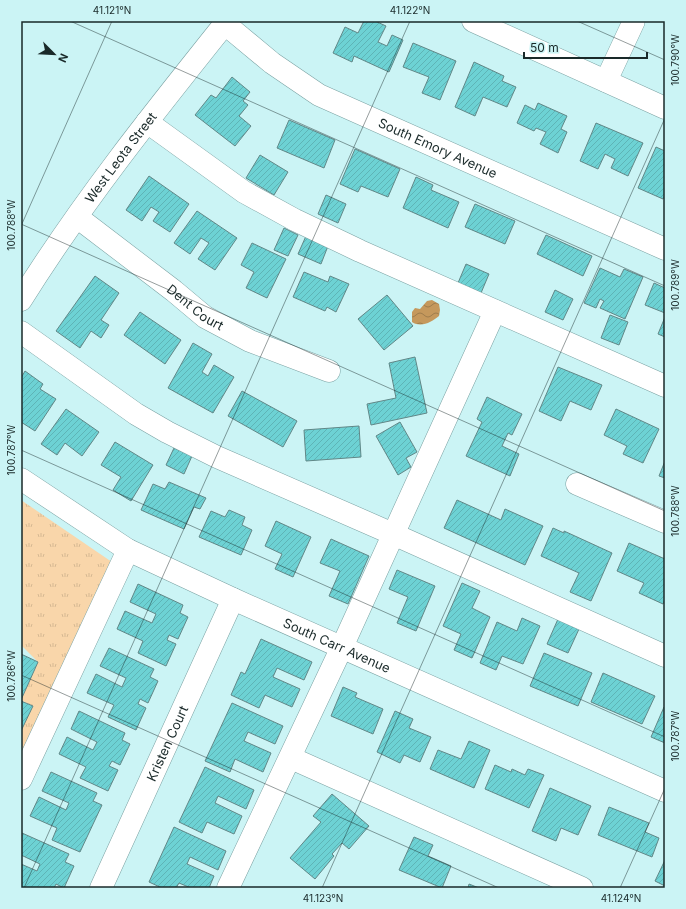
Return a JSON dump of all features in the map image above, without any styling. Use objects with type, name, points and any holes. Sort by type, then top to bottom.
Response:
[{"type":"street","points":[[473,21],[665,108]]},
{"type":"street","points":[[606,81],[634,21]]},
{"type":"street","name":"West Leota Street","points":[[21,300],[77,217],[147,122],[226,22]]},
{"type":"street","name":"South Emory Avenue","points":[[226,22],[272,63],[319,95],[665,249]]},
{"type":"street","points":[[147,122],[244,192],[294,220],[360,251],[665,386]]},
{"type":"street","name":"Dent Court","points":[[77,217],[174,291],[205,317],[250,340],[329,371]]},
{"type":"street","points":[[228,888],[291,758],[495,311]]},
{"type":"street","points":[[21,332],[136,414],[167,432],[218,458],[393,534],[665,656]]},
{"type":"street","name":"South Carr Avenue","points":[[21,479],[128,550],[233,599],[665,791]]},
{"type":"street","points":[[577,484],[665,522]]},
{"type":"street","points":[[21,779],[128,550]]},
{"type":"street","name":"Kristen Court","points":[[101,888],[233,599]]},
{"type":"street","points":[[291,758],[582,888]]},
{"type":"green space","points":[[21,500],[109,560],[116,563],[27,753],[21,750],[21,731],[32,706],[21,700],[38,662],[21,645]]},
{"type":"water","points":[[432,300],[439,304],[439,316],[430,322],[423,324],[415,324],[412,322],[412,312],[415,308],[420,309],[427,301]]},
{"type":"building","points":[[364,21],[375,21],[386,26],[378,42],[387,46],[392,35],[403,40],[389,72],[354,56],[352,62],[333,53],[345,27],[358,33]]},
{"type":"building","points":[[413,43],[456,61],[440,100],[422,93],[429,77],[403,67]]},
{"type":"building","points":[[474,62],[504,76],[502,81],[516,87],[507,107],[483,97],[475,116],[455,107]]},
{"type":"building","points":[[232,77],[250,92],[243,101],[248,105],[239,116],[251,126],[235,146],[195,115],[211,95],[216,98]]},
{"type":"building","points":[[538,103],[567,116],[561,129],[567,132],[558,153],[540,144],[546,132],[536,128],[534,131],[517,123],[525,105],[535,110]]},
{"type":"building","points":[[289,120],[335,140],[324,168],[277,148]]},
{"type":"building","points":[[596,123],[643,143],[628,176],[611,168],[615,159],[605,154],[598,169],[580,161]]},
{"type":"building","points":[[656,147],[665,151],[665,195],[663,199],[638,188]]},
{"type":"building","points":[[355,149],[400,169],[388,197],[361,186],[358,192],[340,184]]},
{"type":"building","points":[[260,155],[288,172],[274,195],[246,178]]},
{"type":"building","points":[[149,176],[189,204],[170,232],[153,221],[159,212],[151,207],[142,221],[126,210]]},
{"type":"building","points":[[416,177],[433,185],[431,190],[459,202],[448,228],[403,208]]},
{"type":"building","points":[[326,195],[346,204],[338,223],[318,214]]},
{"type":"building","points":[[475,204],[515,221],[505,244],[465,227]]},
{"type":"building","points":[[197,211],[237,238],[215,270],[198,259],[209,243],[201,238],[190,254],[174,243]]},
{"type":"building","points":[[284,228],[298,235],[288,256],[274,250]]},
{"type":"building","points":[[546,235],[592,256],[583,276],[537,254]]},
{"type":"building","points":[[306,236],[328,246],[321,264],[298,254]]},
{"type":"building","points":[[252,243],[286,259],[267,298],[246,288],[254,272],[241,265]]},
{"type":"building","points":[[466,264],[489,274],[481,293],[458,283]]},
{"type":"building","points":[[600,268],[620,277],[624,269],[643,277],[625,319],[600,308],[604,301],[600,299],[596,308],[584,303]]},
{"type":"building","points":[[304,272],[328,282],[330,276],[349,284],[336,312],[327,307],[325,311],[293,297]]},
{"type":"building","points":[[95,276],[119,293],[101,320],[109,325],[101,338],[91,331],[80,348],[56,331]]},
{"type":"building","points":[[654,283],[665,288],[665,313],[645,305]]},
{"type":"building","points":[[555,290],[573,299],[563,320],[545,312]]},
{"type":"building","points":[[387,295],[413,326],[384,350],[358,319]]},
{"type":"building","points":[[140,312],[181,340],[165,364],[124,335]]},
{"type":"building","points":[[610,315],[628,322],[619,345],[601,338]]},
{"type":"building","points":[[665,317],[665,337],[658,334]]},
{"type":"building","points":[[193,343],[212,354],[202,372],[208,376],[214,365],[234,377],[213,413],[168,388]]},
{"type":"building","points":[[415,357],[427,413],[371,425],[367,404],[396,398],[389,363]]},
{"type":"building","points":[[558,367],[602,385],[591,410],[570,401],[561,421],[539,411]]},
{"type":"building","points":[[25,371],[43,384],[40,389],[56,399],[35,431],[21,422],[21,378]]},
{"type":"building","points":[[242,391],[297,421],[283,447],[228,416]]},
{"type":"building","points":[[487,397],[522,414],[512,435],[508,433],[502,446],[519,454],[510,476],[466,456],[482,422],[477,419]]},
{"type":"building","points":[[66,409],[99,432],[82,456],[65,443],[57,455],[41,444]]},
{"type":"building","points":[[616,409],[659,429],[643,463],[623,454],[627,446],[604,435]]},
{"type":"building","points":[[400,422],[417,452],[406,458],[411,467],[398,475],[376,436]]},
{"type":"building","points":[[359,426],[361,457],[306,461],[304,430]]},
{"type":"building","points":[[115,442],[153,465],[131,501],[113,490],[121,477],[101,465]]},
{"type":"building","points":[[174,448],[192,456],[184,474],[166,465]]},
{"type":"building","points":[[665,461],[665,478],[659,476]]},
{"type":"building","points":[[169,482],[206,498],[200,509],[194,507],[184,529],[141,510],[153,484],[165,489]]},
{"type":"building","points":[[457,500],[501,520],[505,509],[543,526],[525,565],[444,528]]},
{"type":"building","points":[[229,510],[245,517],[242,525],[252,530],[241,555],[199,537],[211,511],[225,517]]},
{"type":"building","points":[[276,521],[311,537],[293,577],[275,569],[282,554],[265,546]]},
{"type":"building","points":[[553,528],[564,533],[564,531],[612,553],[591,601],[570,592],[579,573],[541,556]]},
{"type":"building","points":[[331,539],[369,556],[348,604],[329,596],[340,571],[320,563]]},
{"type":"building","points":[[629,543],[665,559],[665,599],[663,604],[639,593],[644,583],[617,571]]},
{"type":"building","points":[[397,570],[435,586],[416,631],[397,623],[408,597],[389,589]]},
{"type":"building","points":[[462,583],[480,591],[472,608],[490,617],[472,658],[454,650],[461,634],[443,626]]},
{"type":"building","points":[[138,584],[183,605],[180,613],[188,617],[178,639],[169,635],[167,640],[176,644],[166,666],[138,653],[143,641],[117,629],[125,611],[152,623],[156,614],[130,602]]},
{"type":"building","points":[[522,618],[540,626],[523,664],[502,656],[496,670],[480,663],[497,622],[517,631]]},
{"type":"building","points":[[558,619],[579,629],[568,653],[547,644]]},
{"type":"building","points":[[261,639],[312,662],[304,680],[277,668],[273,677],[300,689],[292,707],[265,695],[259,708],[231,695],[241,672],[245,674]]},
{"type":"building","points":[[109,648],[154,669],[150,677],[158,681],[148,703],[140,699],[138,704],[146,708],[136,730],[108,717],[114,705],[87,693],[96,674],[122,687],[126,678],[100,666]]},
{"type":"building","points":[[544,653],[592,673],[578,706],[530,686]]},
{"type":"building","points":[[21,654],[38,662],[21,700]]},
{"type":"building","points":[[603,673],[655,696],[642,724],[591,702]]},
{"type":"building","points":[[343,687],[357,693],[355,697],[383,709],[373,734],[331,716]]},
{"type":"building","points":[[21,701],[33,706],[21,731]]},
{"type":"building","points":[[232,703],[283,726],[275,744],[248,732],[244,741],[271,753],[263,772],[235,759],[230,772],[205,761]]},
{"type":"building","points":[[664,707],[665,708],[665,743],[651,737]]},
{"type":"building","points":[[79,711],[125,733],[122,740],[130,744],[120,765],[112,761],[109,766],[118,770],[108,791],[80,778],[86,767],[59,754],[67,737],[93,750],[97,742],[71,729]]},
{"type":"building","points":[[395,711],[413,719],[409,728],[431,737],[420,762],[404,755],[400,763],[377,752]]},
{"type":"building","points":[[469,741],[490,750],[474,788],[430,769],[438,750],[461,759]]},
{"type":"building","points":[[495,765],[511,772],[512,769],[525,775],[528,769],[544,775],[529,808],[485,789]]},
{"type":"building","points":[[205,767],[254,790],[246,809],[218,796],[215,803],[242,816],[234,834],[207,822],[202,833],[179,822]]},
{"type":"building","points":[[51,772],[97,793],[93,801],[102,805],[80,852],[52,840],[57,828],[30,816],[39,797],[66,810],[69,803],[42,791]]},
{"type":"building","points":[[550,788],[591,806],[578,835],[561,828],[556,841],[532,831]]},
{"type":"building","points":[[332,794],[369,826],[349,849],[342,843],[332,854],[334,856],[315,879],[290,858],[321,822],[313,816]]},
{"type":"building","points":[[609,807],[649,823],[645,832],[659,838],[652,857],[598,835]]},
{"type":"building","points":[[174,827],[226,851],[218,870],[190,857],[187,864],[214,876],[209,888],[191,888],[179,883],[176,888],[162,888],[149,882]]},
{"type":"building","points":[[22,833],[69,854],[65,862],[74,866],[64,888],[56,884],[54,888],[21,888],[21,864],[37,871],[40,864],[21,855]]},
{"type":"building","points":[[414,837],[433,845],[428,856],[451,866],[442,888],[399,870]]},
{"type":"building","points":[[665,860],[665,886],[655,881]]},
{"type":"building","points":[[469,884],[479,888],[468,888]]}]
